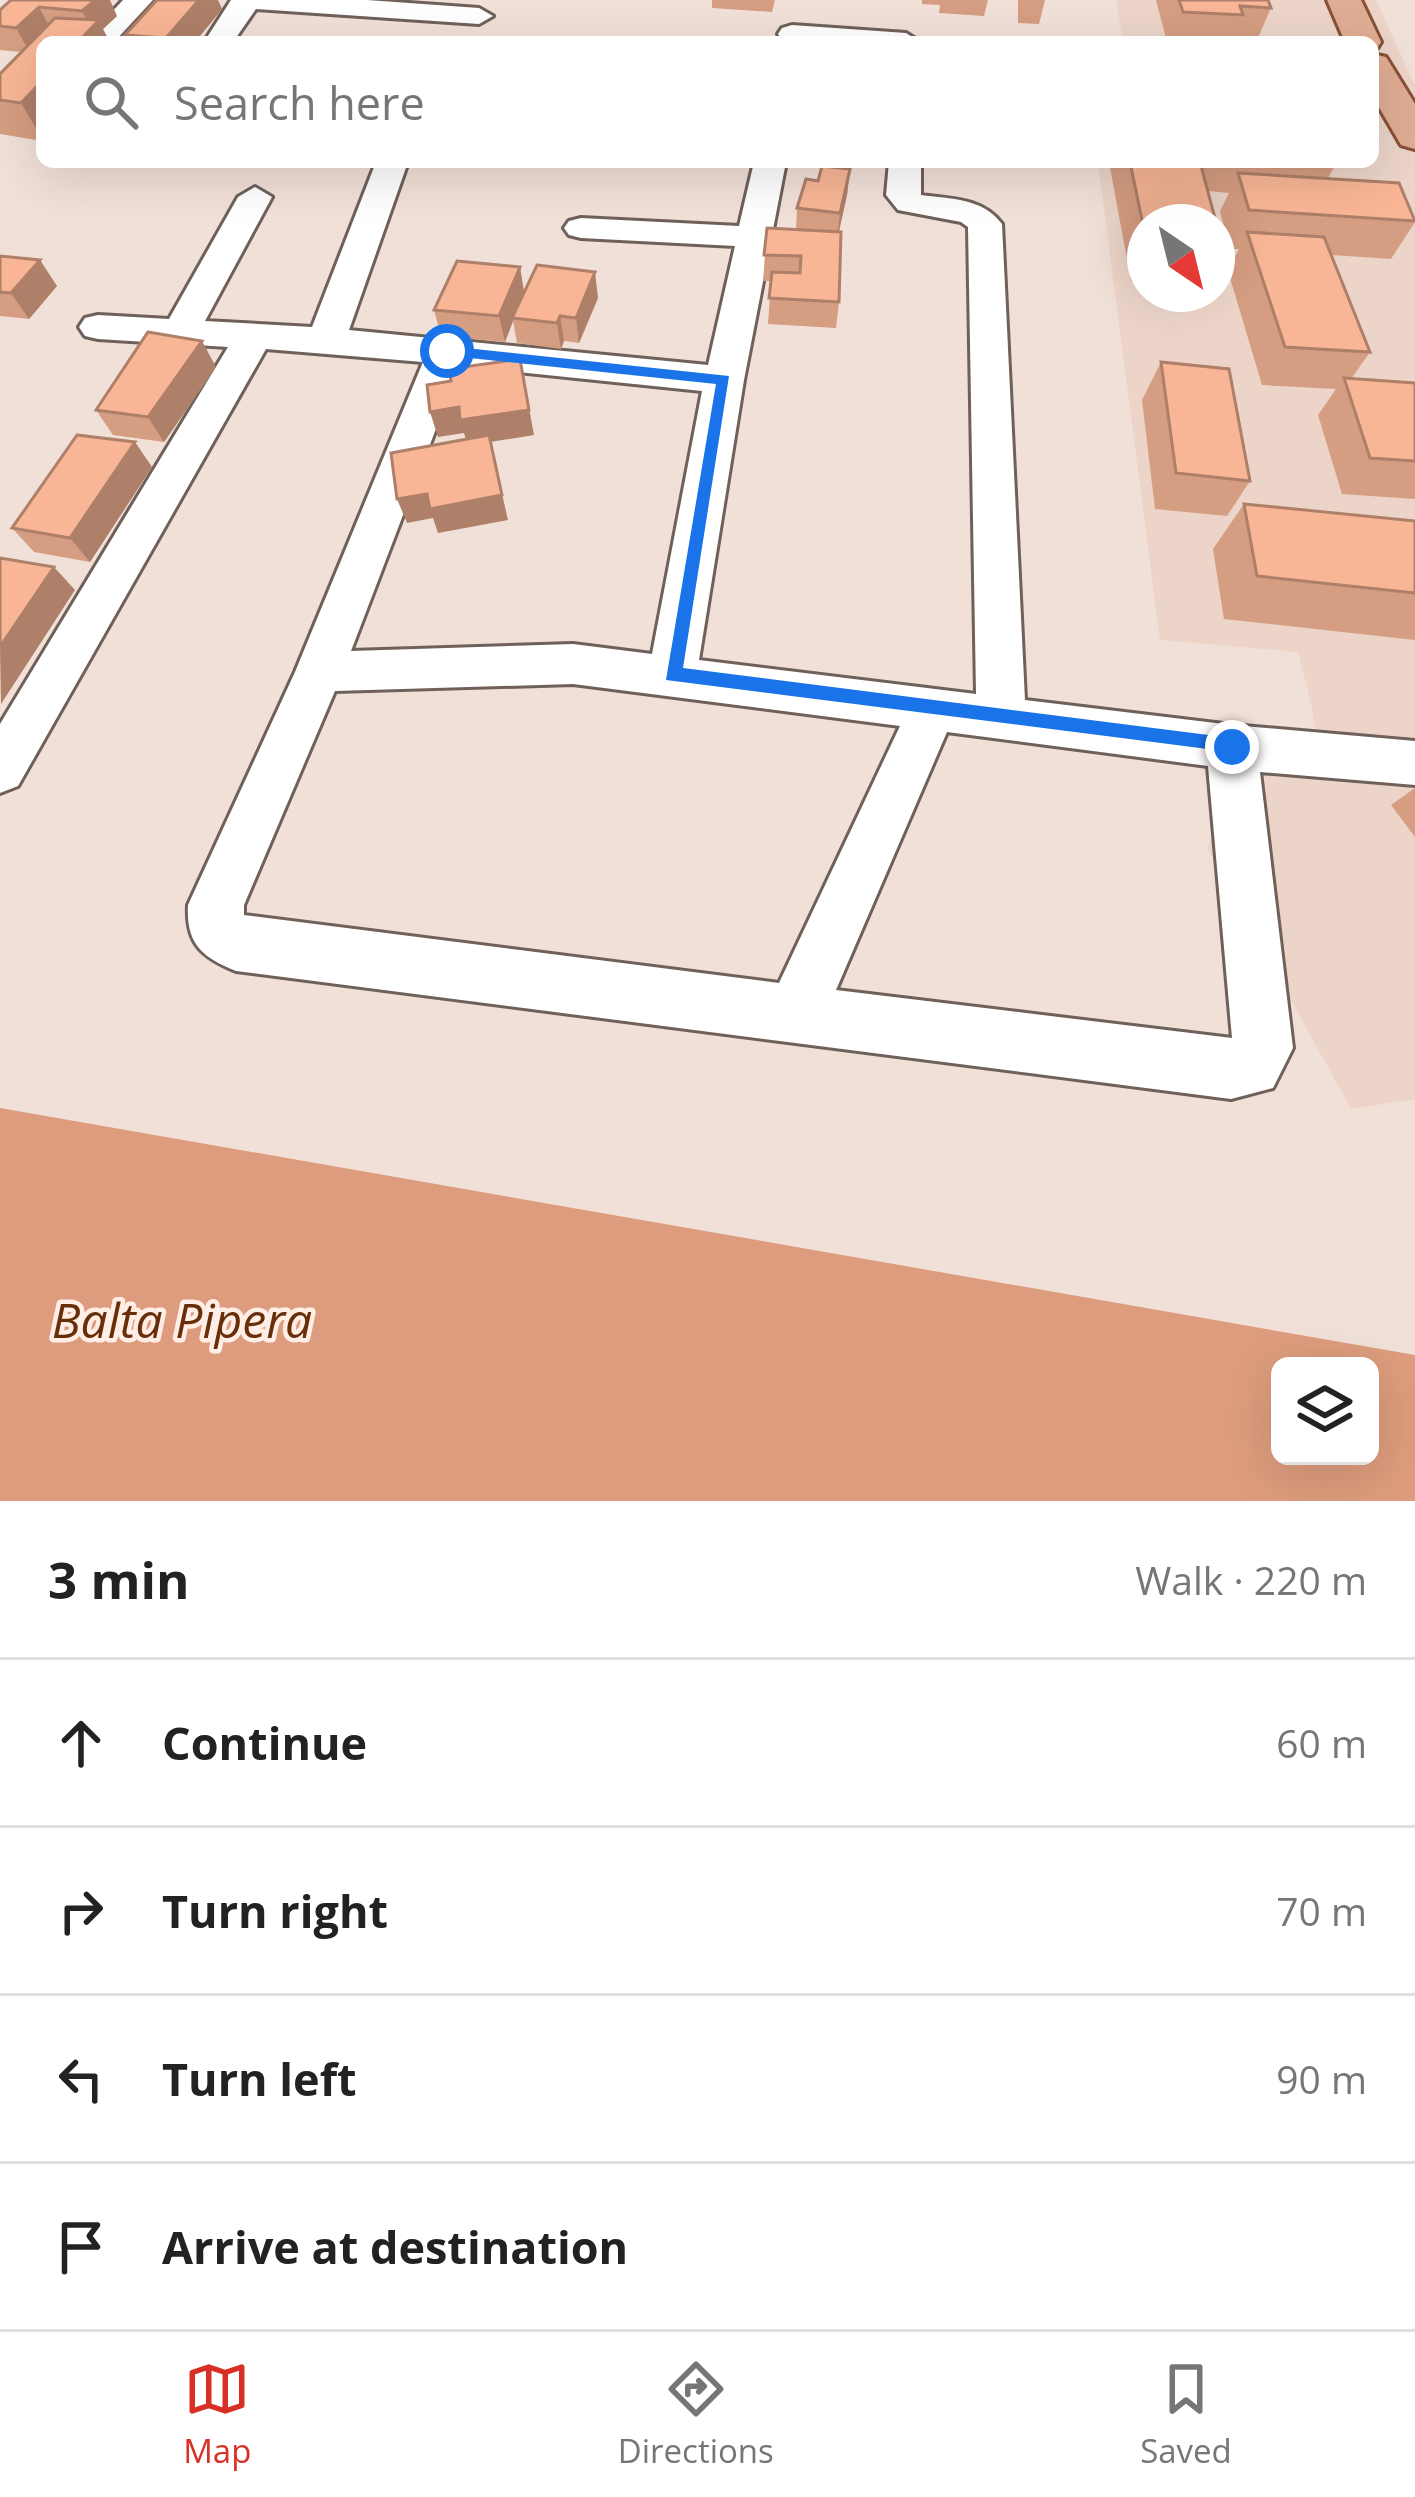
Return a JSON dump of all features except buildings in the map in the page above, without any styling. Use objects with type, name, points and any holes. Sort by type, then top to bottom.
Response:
[{"type":"main road","points":[[1344,0],[1360,36]]},
{"type":"main road","points":[[1379,80],[1412,128]]},
{"type":"street","points":[[104,36],[139,0]]},
{"type":"street","points":[[222,36],[247,0],[487,8]]},
{"type":"street","points":[[792,36],[797,0]]},
{"type":"street","points":[[466,36],[487,8]]},
{"type":"street","points":[[326,340],[390,168]]},
{"type":"street","points":[[672,675],[724,380],[769,168]]},
{"type":"street","points":[[905,168],[903,196],[910,203],[971,213],[985,224],[1001,719]]},
{"type":"street","points":[[181,331],[255,197]]},
{"type":"street","points":[[581,228],[757,237]]},
{"type":"street","points":[[98,327],[326,340],[724,380]]},
{"type":"street","points":[[0,770],[255,334]]},
{"type":"street","points":[[447,351],[319,672],[216,904],[215,929],[236,943],[1231,1069],[1251,1066],[1263,1048],[1232,747]]},
{"type":"street","points":[[319,672],[573,664],[1232,747],[1415,763]]},
{"type":"street","points":[[795,1015],[932,710]]},
{"type":"shaded area","points":[[1116,0],[1376,0],[1415,86],[1415,1099],[1351,1109],[1207,848],[1248,760],[1321,767],[1298,652],[1160,640],[1099,168],[1379,168],[1379,36],[1122,36]]},
{"type":"water","name":"Balta Pipera","points":[[0,1108],[1415,1355],[1415,1501],[0,1501]]},
{"type":"route","points":[[447,351],[724,380],[672,675],[1232,747]]}]
